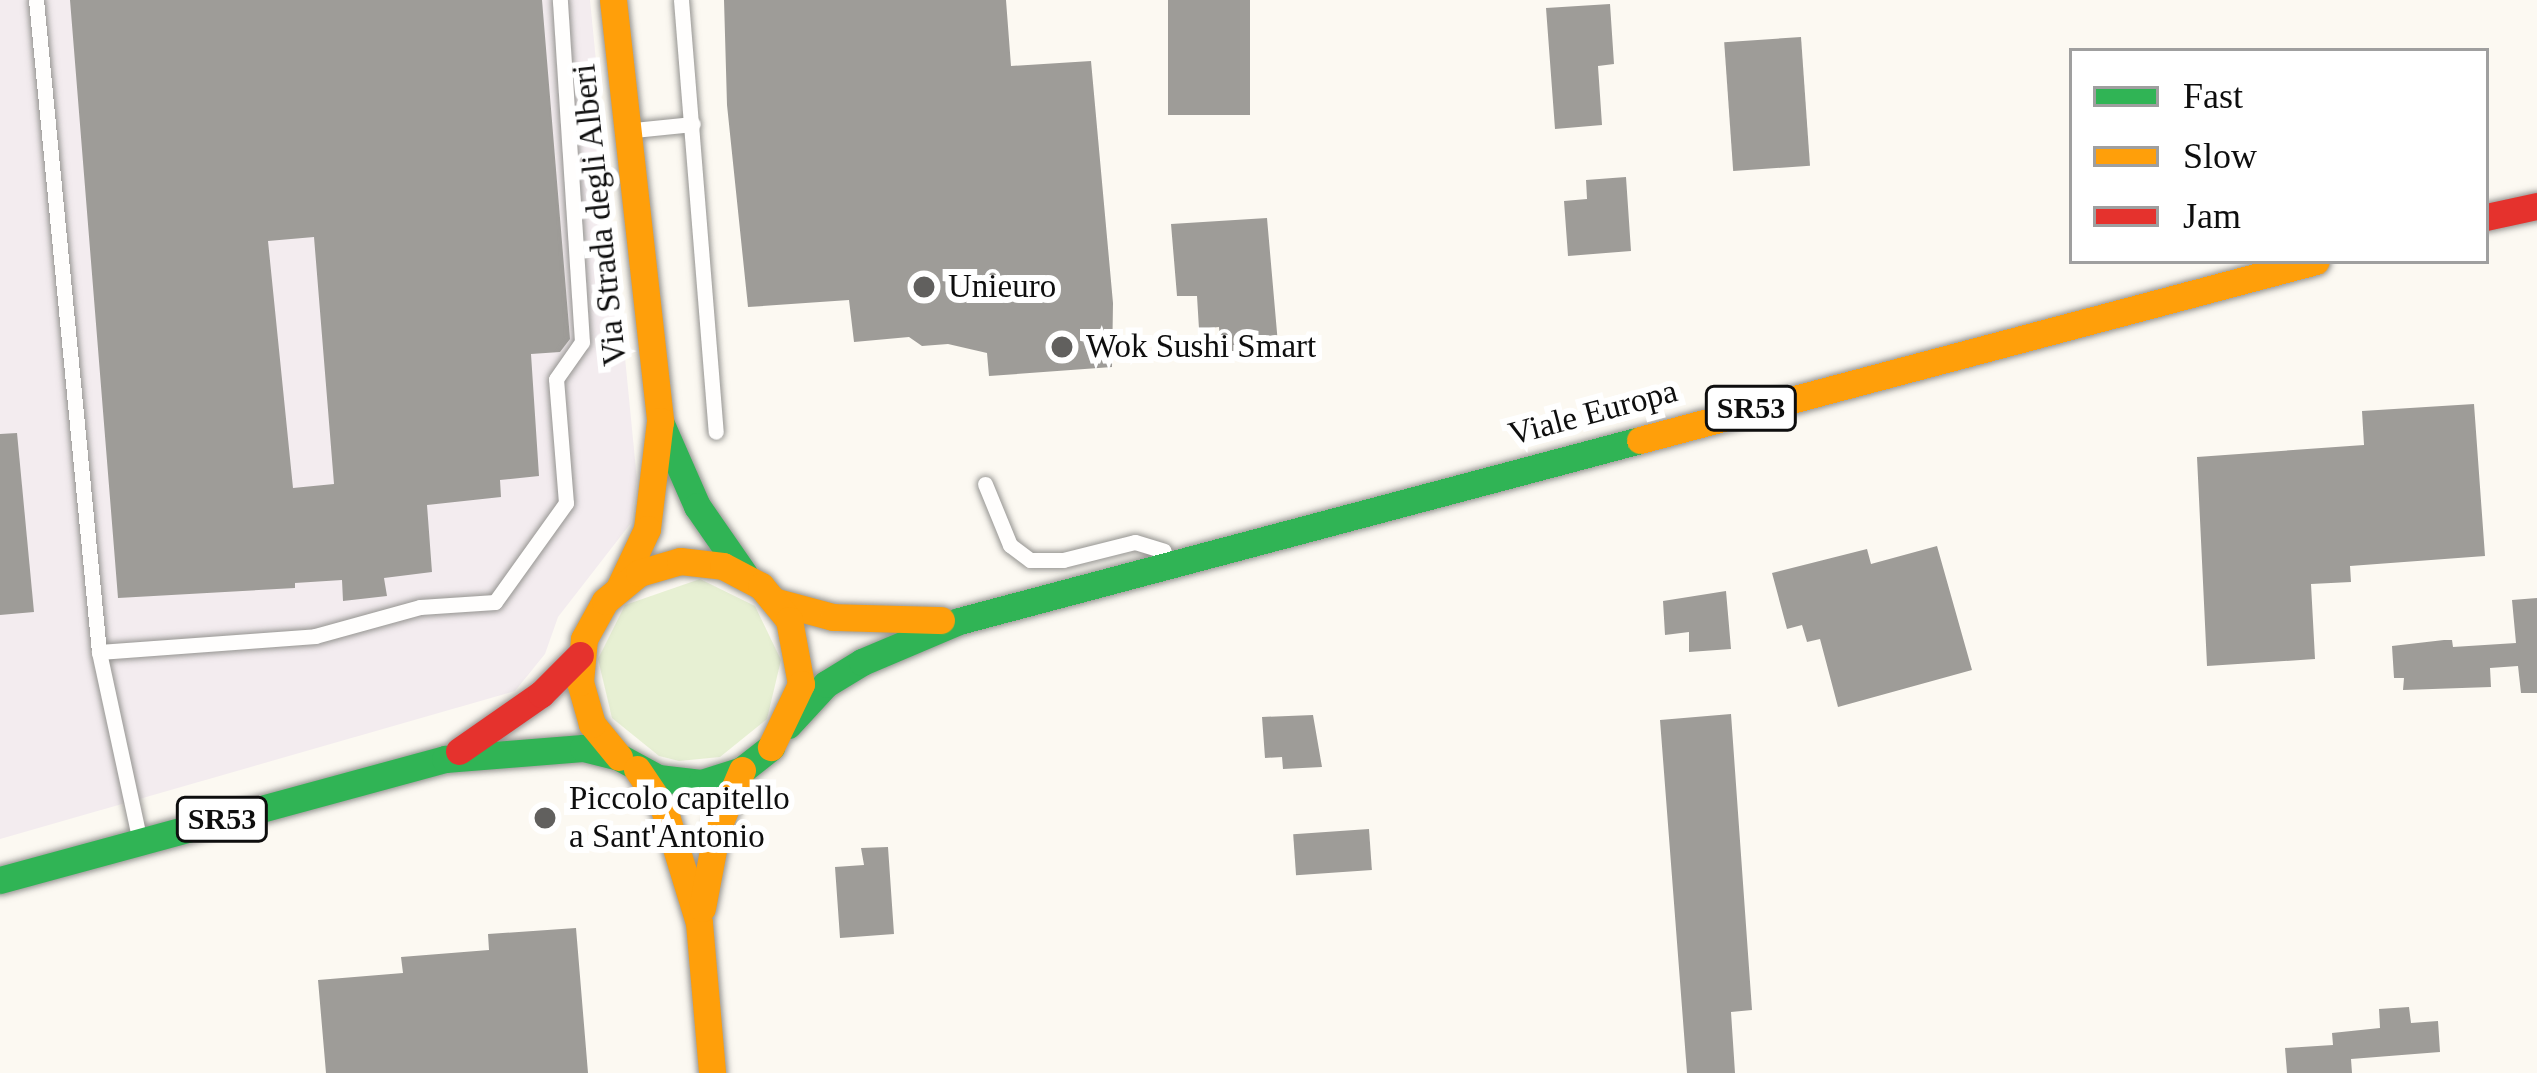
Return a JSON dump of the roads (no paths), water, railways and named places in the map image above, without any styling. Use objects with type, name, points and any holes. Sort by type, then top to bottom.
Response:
[{"type":"main road","name":"Via Strada degli Alberi","points":[[613,0],[660,421],[647,529],[620,586]]},
{"type":"main road","points":[[2489,216],[2537,206]]},
{"type":"main road","name":"Viale Europa","points":[[742,770],[776,743],[826,684],[862,662],[959,621],[2305,264]]},
{"type":"main road","name":"Via Strada degli Alberi","points":[[660,421],[697,506],[743,574]]},
{"type":"main road","name":"Viale Europa","points":[[620,586],[659,565],[680,561],[724,566],[743,574],[777,602],[832,617],[959,621]]},
{"type":"main road","points":[[620,586],[592,619],[580,655],[584,703],[592,724],[664,809],[699,923],[712,1073]]},
{"type":"main road","name":"Viale Europa","points":[[777,602],[801,662],[801,683],[788,725]]},
{"type":"main road","name":"SR53","points":[[445,759],[501,725],[580,655]]},
{"type":"main road","name":"SR53","points":[[0,880],[445,759],[583,748],[628,763]]},
{"type":"main road","points":[[628,763],[701,782],[742,770]]},
{"type":"main road","points":[[699,923],[717,829],[742,770]]},
{"type":"lane","points":[[36,0],[98,652],[140,842]]},
{"type":"lane","points":[[98,652],[314,636],[420,607],[495,602],[566,503],[556,380],[582,342],[560,0]]},
{"type":"lane","points":[[681,0],[716,432]]},
{"type":"lane","points":[[625,131],[693,124]]},
{"type":"lane","points":[[1057,595],[993,530],[980,509],[985,484],[1010,545],[1030,560],[1063,560],[1135,542],[1187,558]]},
{"type":"place","name":"Unieuro","points":[[924,287]]},
{"type":"place","name":"Wok Sushi Smart","points":[[1062,347]]},
{"type":"place","name":"Piccolo capitello a Sant'Antonio","points":[[545,818]]}]
